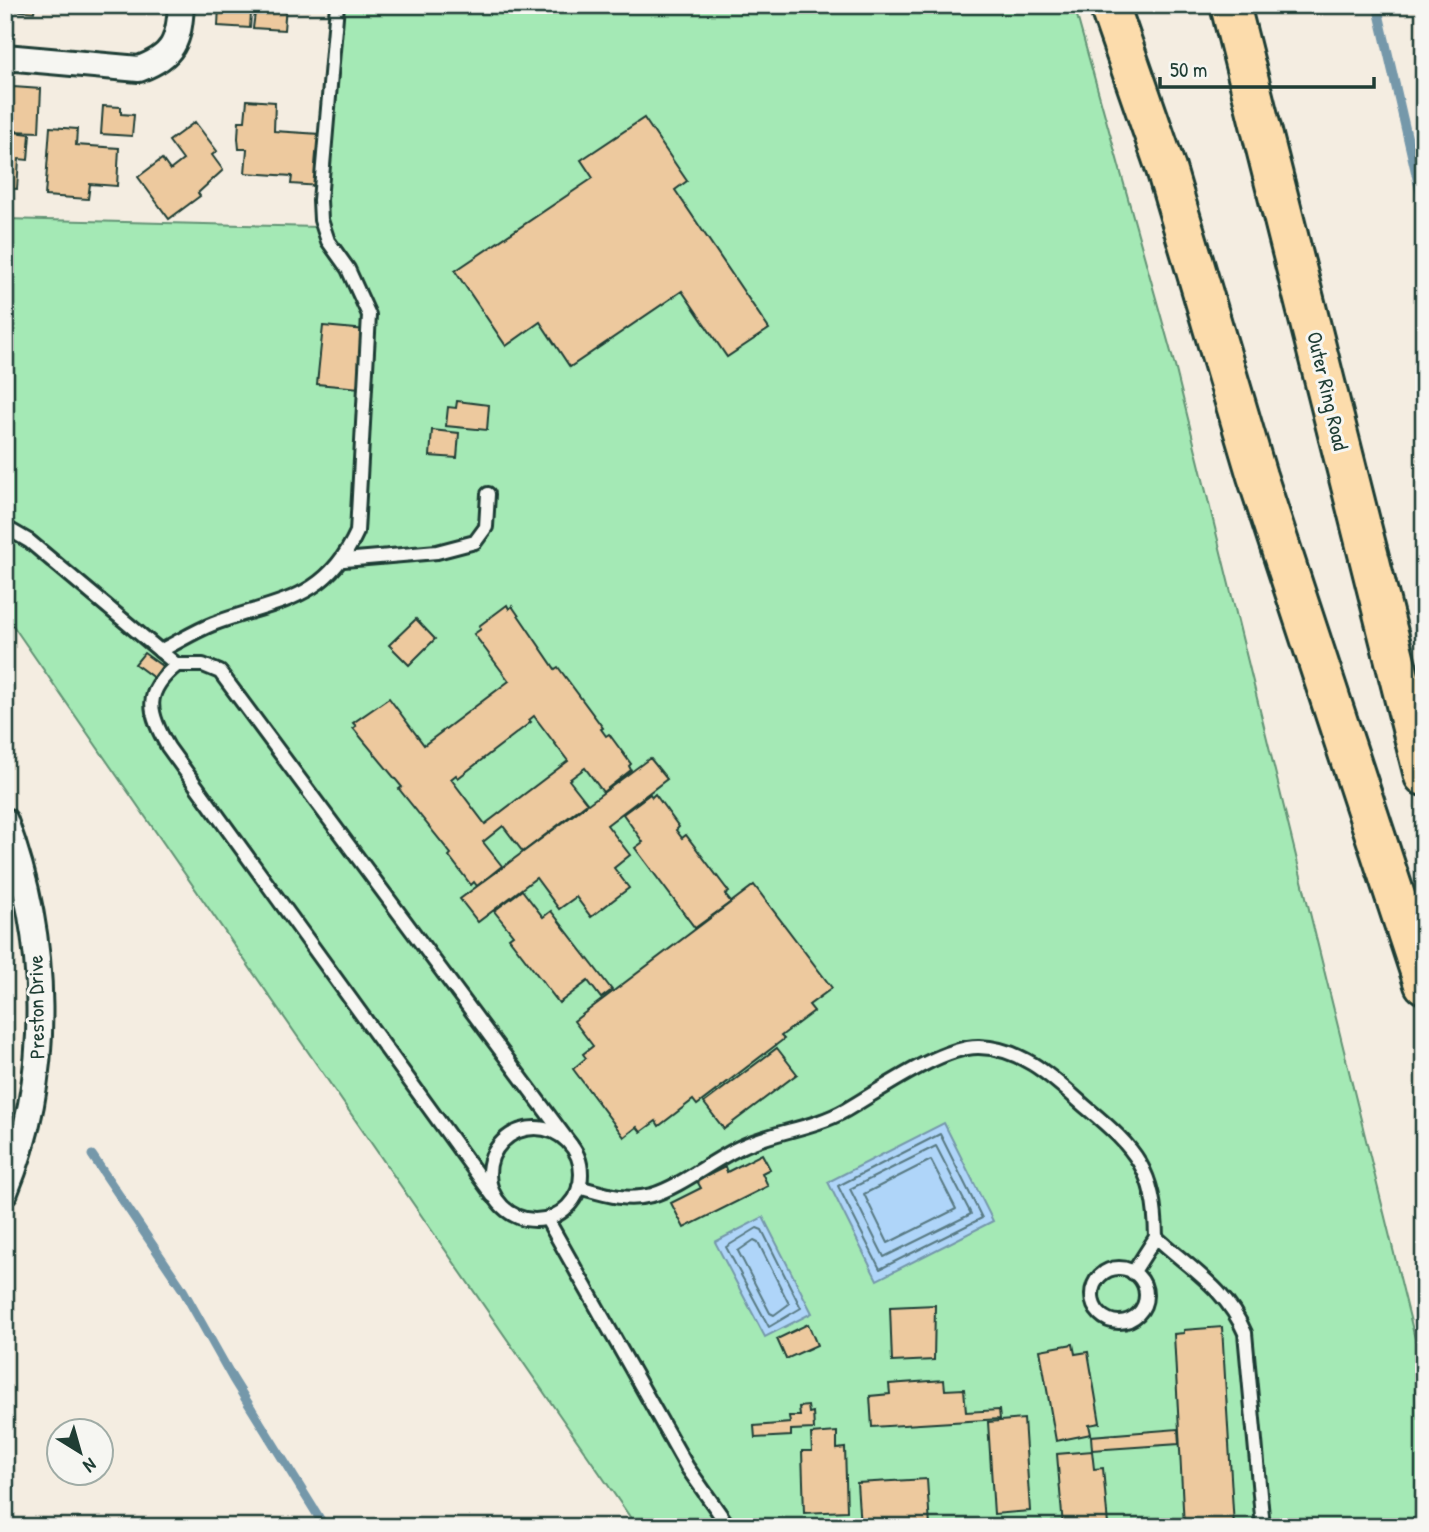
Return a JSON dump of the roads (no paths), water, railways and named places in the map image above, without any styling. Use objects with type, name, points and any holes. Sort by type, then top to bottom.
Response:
[{"type":"highway","points":[[1109,5],[1166,169],[1258,476],[1355,780],[1424,984]]},
{"type":"highway","name":"Outer Ring Road","points":[[1230,5],[1424,776]]},
{"type":"street","points":[[5,57],[139,69],[157,62],[168,53],[177,38],[181,5]]},
{"type":"street","name":"Preston Drive","points":[[5,821],[23,880],[35,934],[39,979],[36,1080],[5,1192]]},
{"type":"lane","points":[[160,651],[212,624],[283,604],[309,589],[344,560],[357,532],[369,315],[348,269],[328,241],[321,220],[320,200],[337,5]]},
{"type":"lane","points":[[344,560],[437,552],[475,542],[486,527],[488,494]]},
{"type":"lane","points":[[5,516],[30,541],[177,665]]},
{"type":"lane","points":[[7,529],[30,541]]},
{"type":"lane","points":[[177,665],[203,665],[220,672],[226,678],[571,1145],[579,1165],[579,1187],[572,1201],[547,1219],[516,1217],[503,1208],[493,1196],[168,747],[152,710],[153,692],[158,680],[177,665]]},
{"type":"lane","points":[[579,1187],[623,1199],[654,1194],[742,1146],[833,1118],[953,1049],[978,1047],[1005,1051],[1029,1060],[1119,1135],[1139,1156],[1150,1180],[1155,1204],[1156,1237],[1133,1273]]},
{"type":"lane","points":[[493,1196],[489,1165],[505,1139],[517,1131],[546,1129],[560,1135],[571,1145]]},
{"type":"lane","points":[[547,1219],[687,1467],[729,1527]]},
{"type":"lane","points":[[1156,1237],[1223,1294],[1236,1311],[1245,1333],[1263,1527]]},
{"type":"lane","points":[[1116,1268],[1133,1273],[1144,1287],[1146,1296],[1139,1313],[1124,1322],[1107,1320],[1100,1315],[1092,1300],[1095,1283],[1100,1276],[1116,1268]]},
{"type":"water","points":[[944,1123],[993,1221],[877,1280],[828,1182]]},
{"type":"water","points":[[763,1217],[812,1313],[765,1337],[715,1242]]},
{"type":"waterway","points":[[1377,5],[1424,209]]},
{"type":"waterway","points":[[92,1155],[183,1290],[233,1379],[325,1527]]}]
